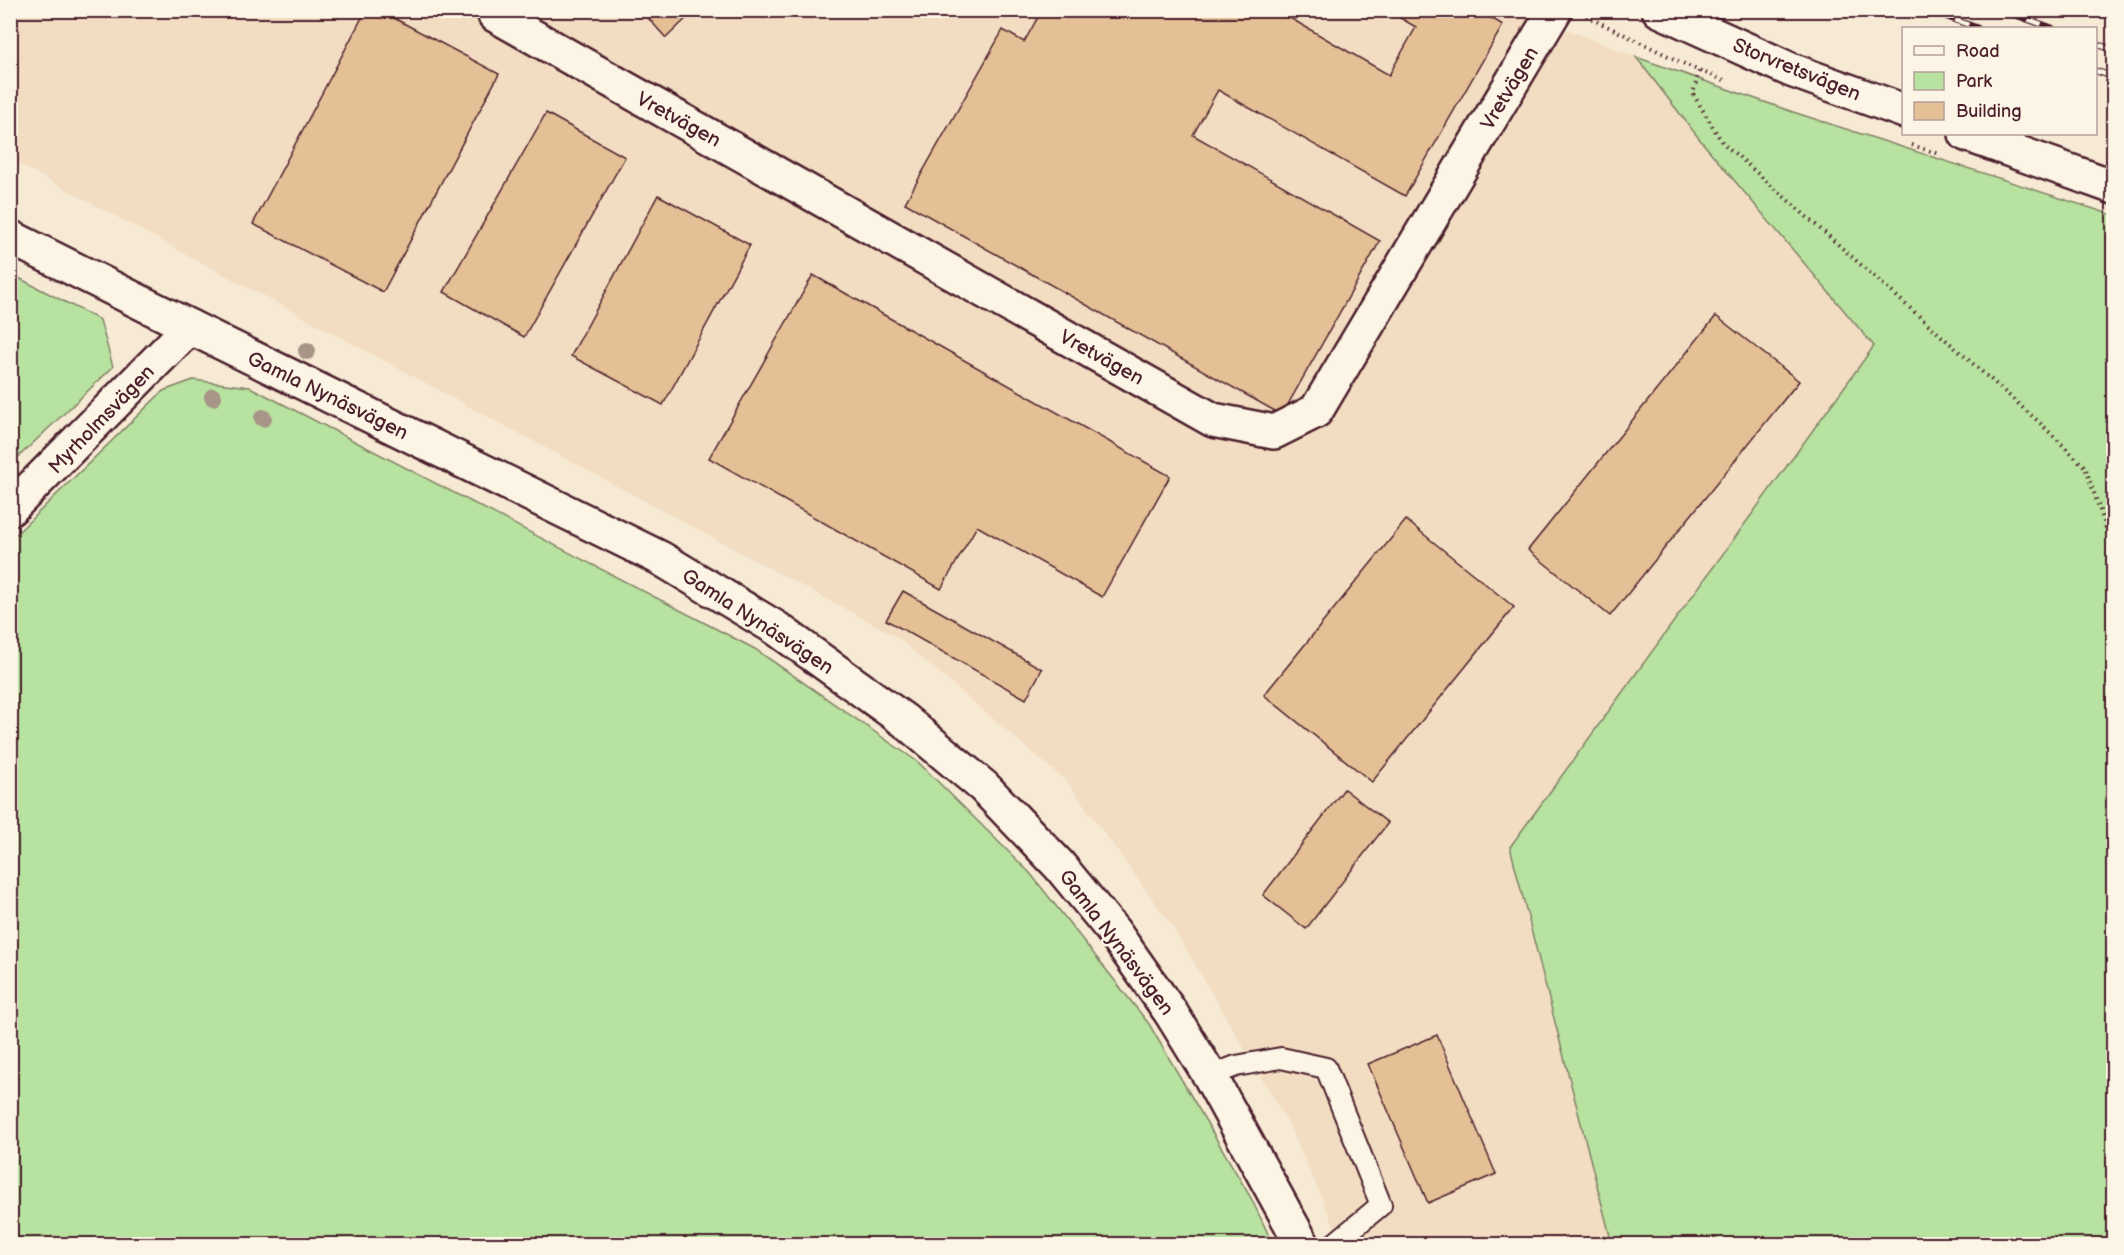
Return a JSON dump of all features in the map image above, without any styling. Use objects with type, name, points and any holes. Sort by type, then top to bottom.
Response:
[{"type":"street","name":"Vretvägen","points":[[496,10],[495,15],[1213,420],[1274,432],[1316,411],[1570,13]]},
{"type":"street","name":"Storvretsvägen","points":[[1659,10],[1791,70],[1902,110]]},
{"type":"street","points":[[1969,135],[2114,187]]},
{"type":"street","name":"Gamla Nynäsvägen","points":[[10,237],[660,558],[776,628],[905,721],[984,787],[1059,865],[1114,932],[1171,1013],[1210,1076],[1302,1245]]},
{"type":"street","name":"Myrholmsvägen","points":[[10,509],[190,327]]},
{"type":"lane","points":[[1210,1076],[1236,1066],[1281,1058],[1326,1068],[1381,1205],[1334,1245]]},
{"type":"path","points":[[1570,13],[1700,71],[1693,93],[1722,142],[2040,423],[2085,467],[2114,551]]},
{"type":"shaded area","points":[[1519,10],[1636,57],[1701,141],[1874,346],[1510,847],[1612,1244],[1342,1244],[1288,1123],[1174,929],[1068,783],[897,637],[11,160],[10,11]]},
{"type":"green space","points":[[1636,57],[1793,112],[2113,215],[2113,1244],[1612,1244],[1510,847],[1874,346],[1701,141]]},
{"type":"green space","points":[[11,274],[100,320],[113,367],[11,464]]},
{"type":"green space","points":[[193,380],[250,387],[755,649],[918,762],[1030,873],[1149,1024],[1251,1198],[1273,1244],[11,1244],[11,539],[163,391]]},
{"type":"building","points":[[366,10],[379,10],[499,74],[383,292],[253,224]]},
{"type":"building","points":[[641,10],[695,10],[666,38]]},
{"type":"building","points":[[1042,10],[1276,10],[1389,75],[1416,27],[1386,10],[1478,10],[1503,25],[1405,196],[1218,90],[1193,135],[1380,241],[1282,415],[905,203],[1003,30],[1024,42]]},
{"type":"building","points":[[546,113],[625,157],[524,337],[444,292]]},
{"type":"building","points":[[658,195],[750,245],[663,405],[571,356]]},
{"type":"building","points":[[813,275],[1170,476],[1102,597],[977,526],[941,589],[709,458]]},
{"type":"building","points":[[1716,316],[1799,381],[1610,616],[1528,550]]},
{"type":"building","points":[[1406,520],[1514,607],[1372,782],[1264,695]]},
{"type":"building","points":[[903,591],[1042,669],[1026,699],[886,620]]},
{"type":"building","points":[[1344,789],[1388,823],[1306,929],[1263,895]]},
{"type":"building","points":[[1437,1035],[1496,1174],[1428,1203],[1368,1064]]},
{"type":"railway","points":[[1929,10],[1974,27]]},
{"type":"railway","points":[[2002,10],[2049,27]]},
{"type":"railway","points":[[2097,44],[2114,50]]},
{"type":"railway","points":[[2097,71],[2114,77]]}]
